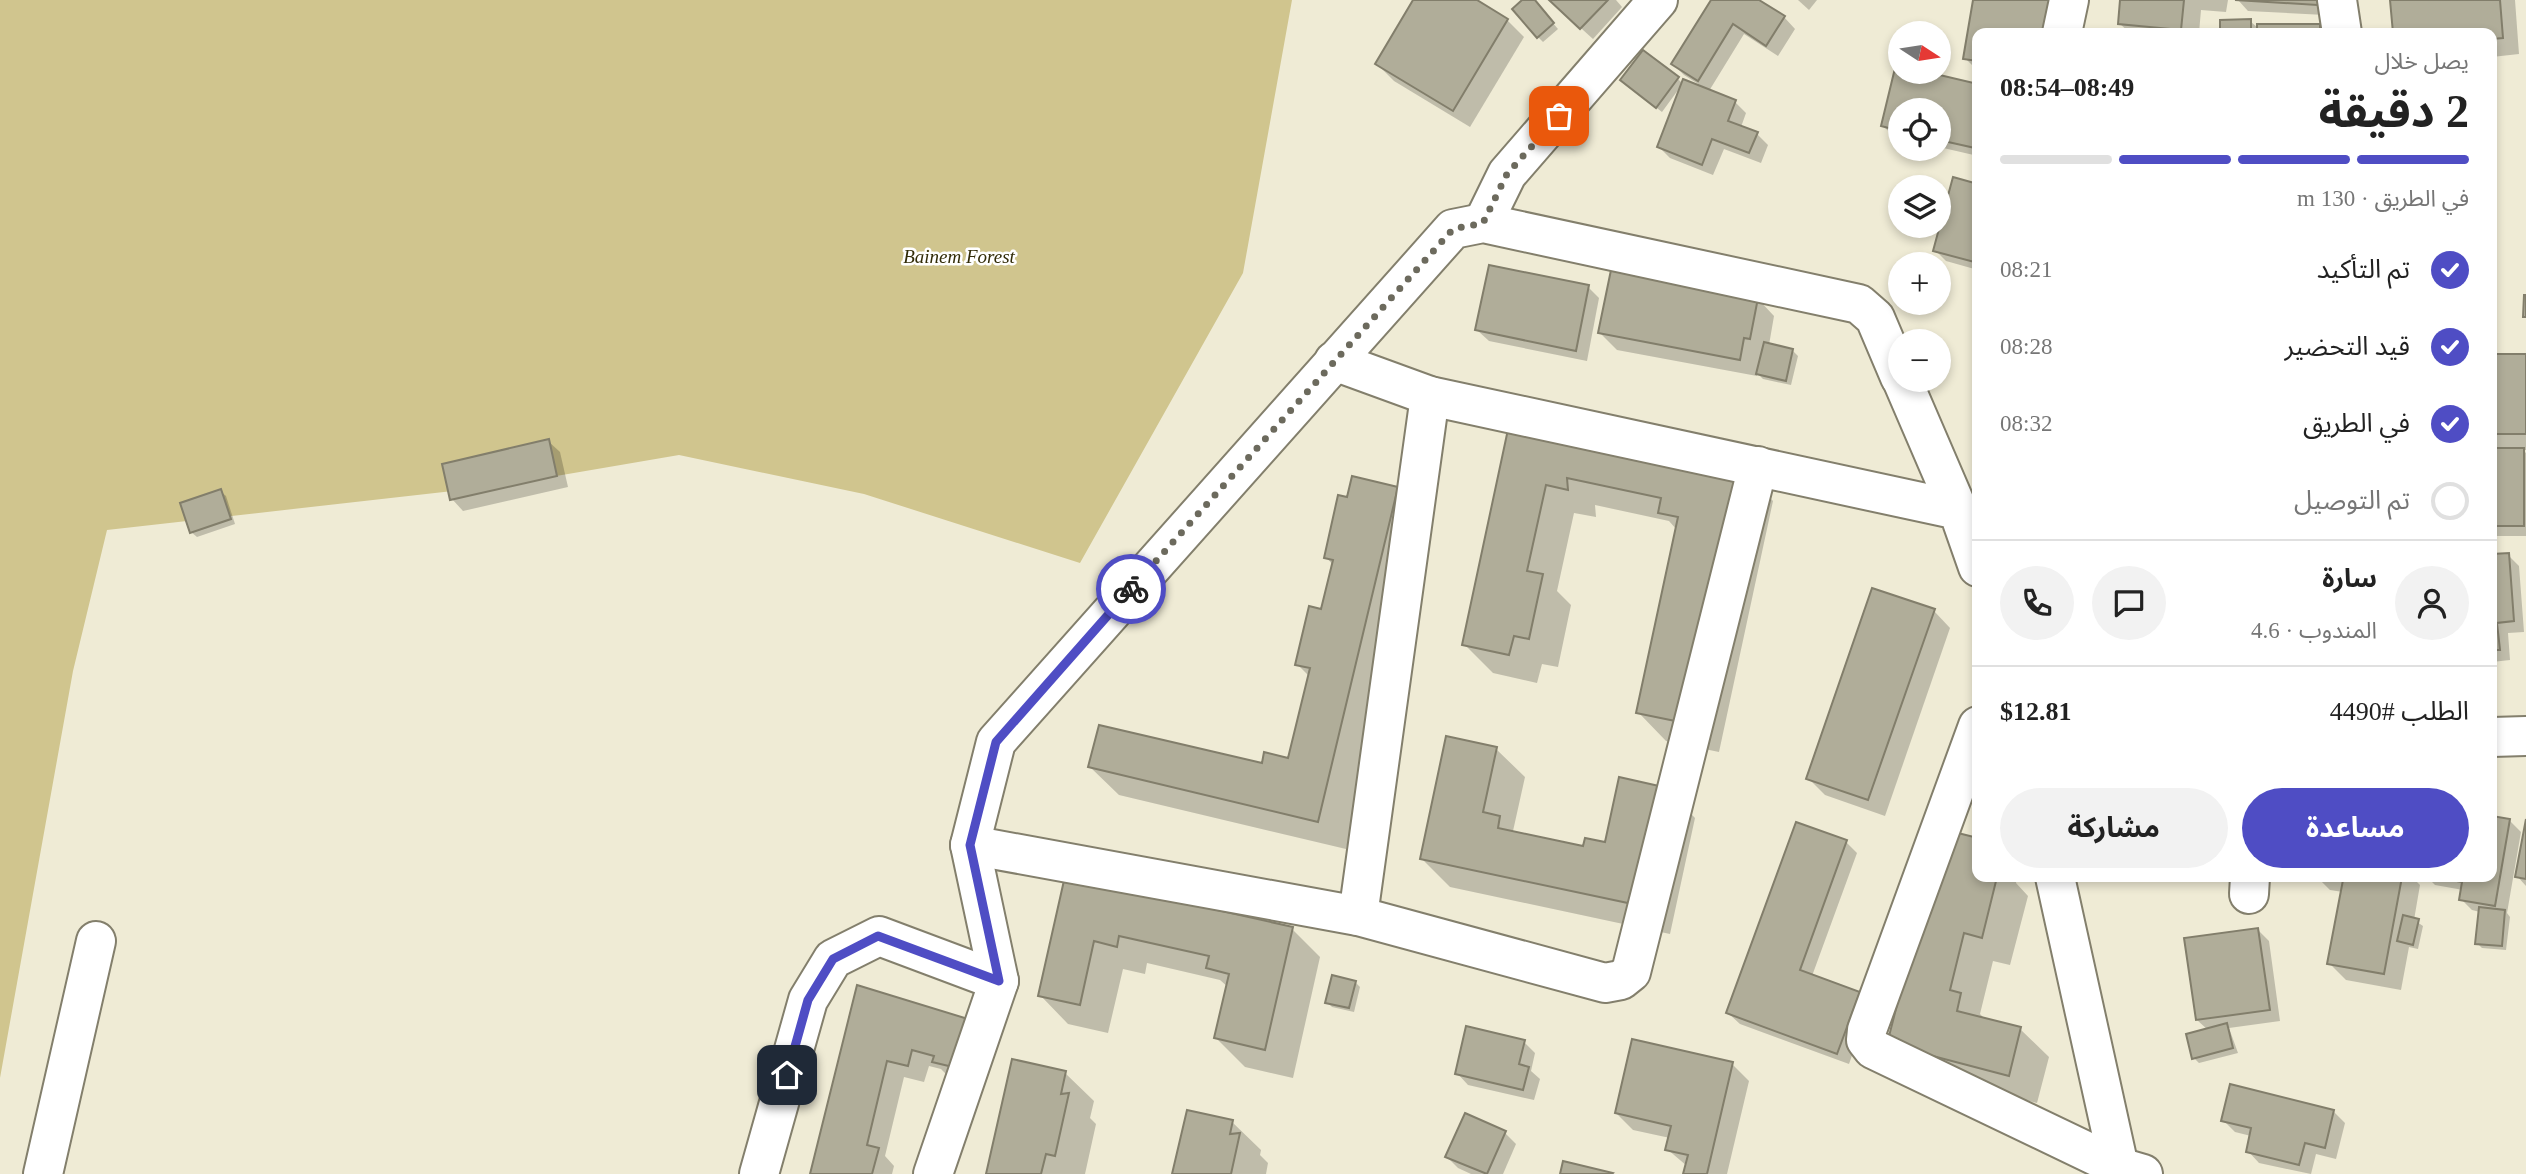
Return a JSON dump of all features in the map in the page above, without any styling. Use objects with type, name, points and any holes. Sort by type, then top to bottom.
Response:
[{"type":"street","points":[[1483,223],[1507,174],[1658,0]]},
{"type":"street","points":[[2063,28],[2069,0]]},
{"type":"street","points":[[2337,0],[2341,28]]},
{"type":"street","points":[[933,1174],[999,981],[970,845],[996,742],[1453,229],[1483,223],[1859,304],[1875,318],[1888,348]]},
{"type":"street","points":[[1334,361],[1430,396],[1958,510]]},
{"type":"street","points":[[1907,392],[1958,510],[1972,550]]},
{"type":"street","points":[[1358,916],[1430,396]]},
{"type":"street","points":[[970,845],[1358,916],[1605,983],[1621,980],[1631,972],[1758,466]]},
{"type":"street","points":[[2497,737],[2526,736]]},
{"type":"street","points":[[1972,742],[1867,1030],[1866,1040],[1873,1049],[2126,1172]]},
{"type":"street","points":[[2056,882],[2126,1172]]},
{"type":"street","points":[[759,1174],[808,1000],[833,959],[878,936],[999,981]]},
{"type":"street","points":[[43,1174],[96,941]]},
{"type":"green space","name":"Bainem Forest","points":[[0,0],[1292,0],[1243,273],[1080,563],[864,494],[679,455],[497,486],[107,530],[73,671],[0,1078]]},
{"type":"building","points":[[1413,0],[1477,0],[1508,19],[1453,111],[1375,64]]},
{"type":"building","points":[[1522,0],[1535,0],[1554,23],[1537,38],[1512,9]]},
{"type":"building","points":[[1549,0],[1608,0],[1580,29]]},
{"type":"building","points":[[1711,0],[1759,0],[1785,16],[1766,46],[1733,24],[1698,81],[1671,64]]},
{"type":"building","points":[[1973,0],[2063,0],[2058,28],[1972,28],[1972,60],[1963,59]]},
{"type":"building","points":[[2120,0],[2184,0],[2181,28],[2118,24]]},
{"type":"building","points":[[2235,0],[2333,0],[2333,6]]},
{"type":"building","points":[[2390,0],[2500,0],[2503,38],[2497,39],[2497,28],[2393,28]]},
{"type":"building","points":[[2251,19],[2251,28],[2220,28],[2220,20]]},
{"type":"building","points":[[2257,24],[2320,24],[2320,28],[2257,28]]},
{"type":"building","points":[[1643,50],[1679,77],[1656,108],[1620,80]]},
{"type":"building","points":[[1951,78],[1972,83],[1972,147],[1951,143],[1951,98],[1888,98],[1888,128],[1881,126],[1891,84],[1951,84]]},
{"type":"building","points":[[1683,79],[1736,100],[1728,121],[1758,132],[1749,153],[1712,139],[1702,165],[1657,147]]},
{"type":"building","points":[[1953,177],[1972,182],[1972,261],[1951,256],[1951,252],[1933,251],[1937,238],[1951,238]]},
{"type":"building","points":[[1489,265],[1589,285],[1576,351],[1475,330]]},
{"type":"building","points":[[1611,270],[1758,298],[1750,339],[1744,338],[1740,360],[1598,333]]},
{"type":"building","points":[[2526,295],[2526,317],[2523,317]]},
{"type":"building","points":[[1764,342],[1793,349],[1786,381],[1756,374]]},
{"type":"building","points":[[2497,354],[2526,354],[2526,434],[2497,434]]},
{"type":"building","points":[[1510,420],[1745,470],[1690,724],[1636,713],[1678,517],[1658,513],[1661,498],[1567,478],[1568,490],[1546,485],[1527,571],[1543,574],[1529,639],[1514,636],[1509,655],[1462,645]]},
{"type":"building","points":[[549,439],[557,476],[450,500],[442,464]]},
{"type":"building","points":[[2497,448],[2524,448],[2524,526],[2497,526]]},
{"type":"building","points":[[1352,476],[1398,487],[1318,822],[1088,767],[1099,725],[1262,763],[1264,752],[1288,758],[1310,668],[1295,665],[1309,606],[1321,609],[1333,560],[1324,558],[1338,495],[1347,497]]},
{"type":"building","points":[[221,489],[231,519],[190,533],[180,503]]},
{"type":"building","points":[[2509,553],[2514,621],[2497,623],[2497,554]]},
{"type":"building","points":[[1872,588],[1935,609],[1868,800],[1806,779]]},
{"type":"building","points":[[2497,623],[2500,650],[2497,650]]},
{"type":"building","points":[[1446,736],[1497,747],[1483,812],[1500,816],[1498,828],[1583,846],[1585,838],[1605,842],[1619,777],[1668,788],[1642,906],[1420,859]]},
{"type":"building","points":[[2497,817],[2510,819],[2495,906],[2459,900],[2462,882],[2497,882]]},
{"type":"building","points":[[2526,819],[2526,879],[2515,877]]},
{"type":"building","points":[[1796,822],[1847,840],[1800,970],[1860,992],[1837,1054],[1726,1013]]},
{"type":"building","points":[[1942,829],[1972,836],[1972,882],[1996,882],[1982,938],[1964,933],[1950,990],[1961,993],[1957,1011],[2021,1027],[2009,1076],[1887,1044]]},
{"type":"building","points":[[1065,876],[1293,927],[1265,1050],[1214,1038],[1229,974],[1206,968],[1209,956],[1119,936],[1117,947],[1094,941],[1080,1005],[1038,996]]},
{"type":"building","points":[[2343,882],[2401,882],[2384,974],[2327,964]]},
{"type":"building","points":[[2479,907],[2505,910],[2502,946],[2475,944]]},
{"type":"building","points":[[2403,915],[2419,919],[2413,945],[2397,941]]},
{"type":"building","points":[[2258,928],[2270,1010],[2196,1020],[2184,938]]},
{"type":"building","points":[[1332,975],[1356,981],[1349,1008],[1325,1003]]},
{"type":"building","points":[[857,985],[968,1019],[957,1068],[932,1062],[934,1056],[912,1050],[908,1066],[887,1061],[867,1145],[879,1148],[872,1174],[810,1174]]},
{"type":"building","points":[[2227,1023],[2233,1048],[2192,1059],[2186,1034]]},
{"type":"building","points":[[1466,1026],[1525,1040],[1519,1064],[1529,1067],[1523,1090],[1455,1074]]},
{"type":"building","points":[[1632,1039],[1733,1062],[1707,1174],[1683,1174],[1688,1155],[1665,1150],[1671,1126],[1615,1113]]},
{"type":"building","points":[[1012,1059],[1066,1071],[1061,1094],[1069,1093],[1055,1156],[1046,1154],[1041,1174],[986,1174]]},
{"type":"building","points":[[2230,1084],[2334,1110],[2325,1148],[2305,1143],[2299,1165],[2246,1152],[2251,1128],[2221,1121]]},
{"type":"building","points":[[1187,1110],[1233,1120],[1230,1134],[1240,1133],[1231,1174],[1172,1174]]},
{"type":"building","points":[[1465,1113],[1506,1131],[1487,1174],[1445,1157]]},
{"type":"building","points":[[1563,1161],[1613,1173],[1560,1174]]},
{"type":"way so far","points":[[1131,589],[1453,229],[1483,223],[1507,174],[1559,116]]},
{"type":"route","points":[[787,1075],[808,1000],[833,959],[878,936],[999,981],[970,845],[996,742],[1131,589]]}]
